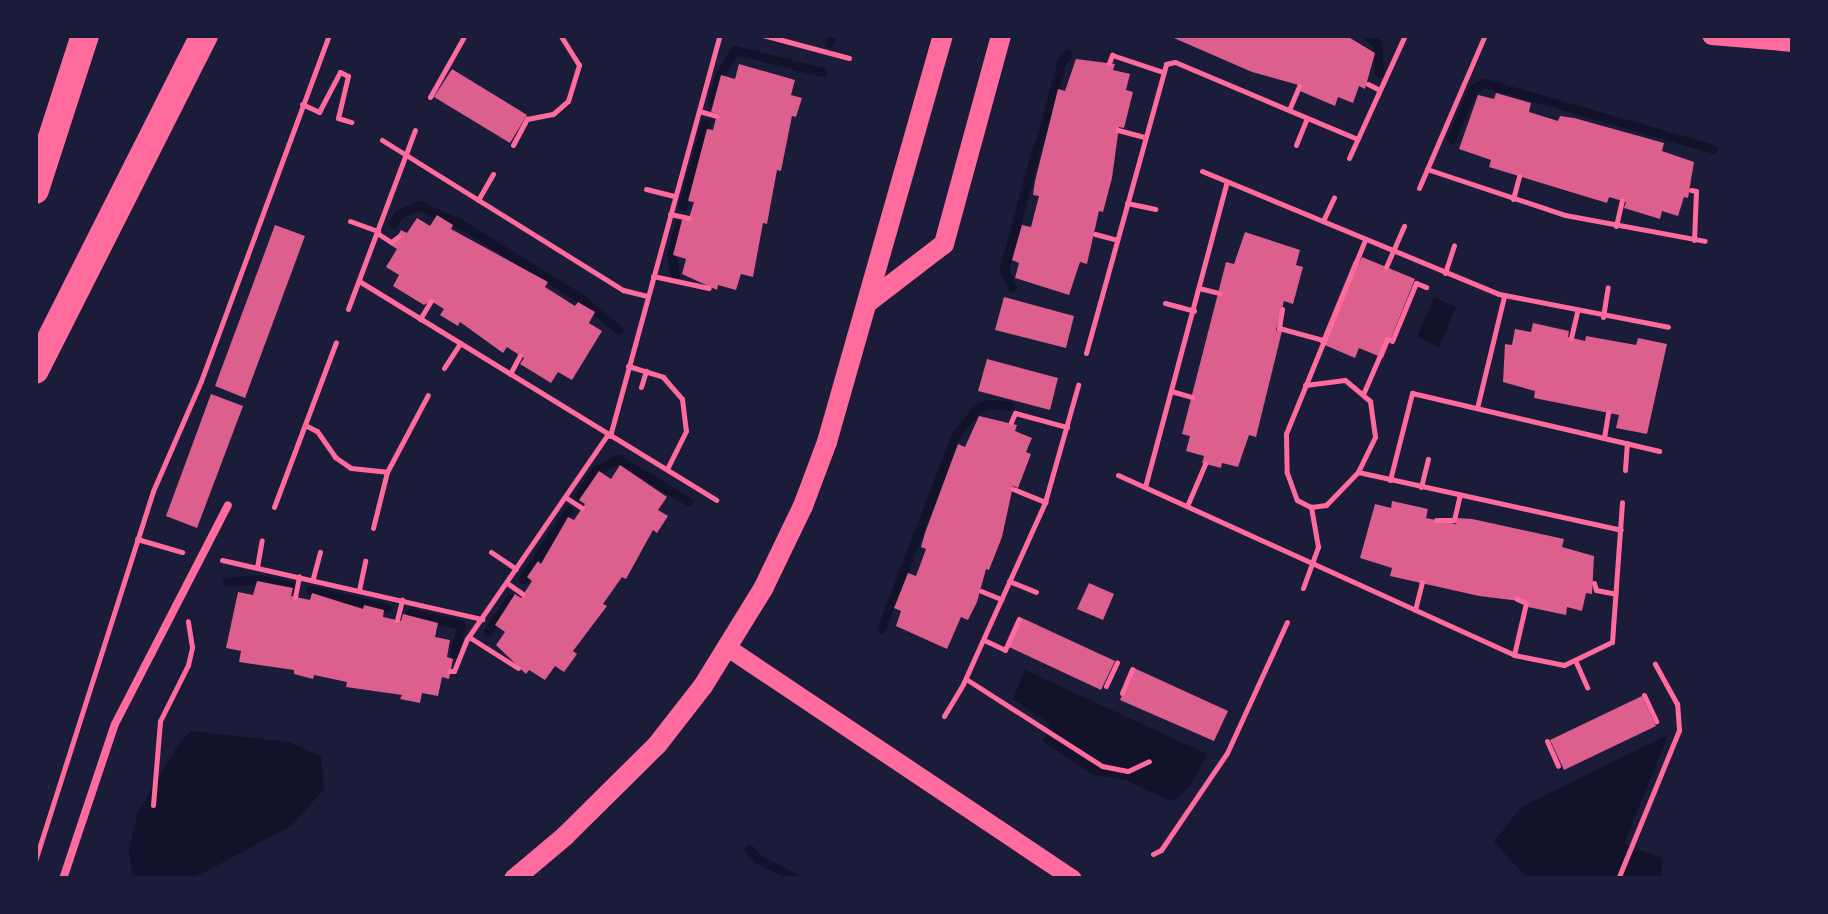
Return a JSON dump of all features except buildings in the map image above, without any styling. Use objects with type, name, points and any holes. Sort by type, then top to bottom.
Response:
[{"type":"highway","points":[[35,190],[84,35]]},
{"type":"highway","points":[[35,370],[204,35]]},
{"type":"main road","points":[[514,879],[638,766],[684,711],[763,588],[812,484],[943,35]]},
{"type":"main road","points":[[867,304],[944,244],[1000,35]]},
{"type":"main road","points":[[1712,35],[1793,42]]},
{"type":"street","points":[[728,648],[1073,879]]},
{"type":"lane","points":[[63,879],[115,724],[228,506]]},
{"type":"path","points":[[35,861],[162,466],[201,382],[329,35]]},
{"type":"path","points":[[430,97],[464,35]]},
{"type":"path","points":[[560,35],[575,53],[579,70],[562,109]]},
{"type":"path","points":[[450,671],[459,664],[469,637],[609,435],[720,35]]},
{"type":"path","points":[[762,35],[849,58]]},
{"type":"path","points":[[1349,158],[1405,35]]},
{"type":"path","points":[[1420,188],[1484,35]]},
{"type":"path","points":[[1109,63],[1112,55],[1163,72]]},
{"type":"path","points":[[1086,354],[1166,64],[1175,62],[1357,139]]},
{"type":"path","points":[[302,104],[319,112],[340,72],[348,76],[338,118],[351,122]]},
{"type":"path","points":[[1368,84],[1380,90]]},
{"type":"path","points":[[1289,110],[1299,86]]},
{"type":"path","points":[[562,109],[566,116]]},
{"type":"path","points":[[513,145],[528,118],[562,109]]},
{"type":"path","points":[[698,111],[716,116]]},
{"type":"path","points":[[1296,145],[1307,118]]},
{"type":"path","points":[[348,309],[415,130]]},
{"type":"path","points":[[1118,130],[1145,137]]},
{"type":"path","points":[[382,140],[623,290],[647,296]]},
{"type":"path","points":[[1427,169],[1513,199],[1616,226],[1705,242]]},
{"type":"path","points":[[1202,171],[1392,253],[1504,296],[1668,327]]},
{"type":"path","points":[[478,200],[493,174]]},
{"type":"path","points":[[1513,199],[1519,176]]},
{"type":"path","points":[[1145,487],[1227,182]]},
{"type":"path","points":[[646,189],[675,196]]},
{"type":"path","points":[[1691,190],[1696,191],[1694,240]]},
{"type":"path","points":[[1323,222],[1334,197]]},
{"type":"path","points":[[1616,226],[1622,201]]},
{"type":"path","points":[[1127,203],[1155,210]]},
{"type":"path","points":[[670,214],[690,218]]},
{"type":"path","points":[[350,221],[390,242],[398,237]]},
{"type":"path","points":[[1386,267],[1404,226]]},
{"type":"path","points":[[1095,234],[1117,240]]},
{"type":"path","points":[[1304,588],[1318,542],[1310,507],[1294,496],[1284,451],[1286,434],[1366,240]]},
{"type":"path","points":[[1444,272],[1454,245]]},
{"type":"path","points":[[653,276],[708,288]]},
{"type":"path","points":[[359,281],[716,500]]},
{"type":"path","points":[[1364,392],[1386,338],[1393,341],[1416,283],[1426,287]]},
{"type":"path","points":[[1603,317],[1608,287]]},
{"type":"path","points":[[1199,288],[1219,294]]},
{"type":"path","points":[[1477,408],[1504,296]]},
{"type":"path","points":[[420,319],[431,300]]},
{"type":"path","points":[[1165,303],[1194,310]]},
{"type":"path","points":[[1282,309],[1279,328],[1324,340]]},
{"type":"path","points":[[1571,338],[1577,311]]},
{"type":"path","points":[[274,507],[336,342]]},
{"type":"path","points":[[444,368],[460,343]]},
{"type":"path","points":[[1492,346],[1504,349]]},
{"type":"path","points":[[510,374],[520,355]]},
{"type":"path","points":[[628,366],[646,370],[674,386],[686,412],[685,436],[666,470]]},
{"type":"path","points":[[641,387],[646,370]]},
{"type":"path","points":[[1306,385],[1333,379],[1352,383],[1364,392],[1374,409],[1376,430],[1358,472],[1329,503],[1310,507]]},
{"type":"path","points":[[1344,392],[1352,383]]},
{"type":"path","points":[[944,716],[966,679],[1045,502],[1078,385]]},
{"type":"path","points":[[1171,391],[1192,397]]},
{"type":"path","points":[[1390,480],[1412,393],[1659,452]]},
{"type":"path","points":[[373,528],[387,472],[428,394]]},
{"type":"path","points":[[1604,438],[1608,412]]},
{"type":"path","points":[[1011,422],[1015,413],[1067,426]]},
{"type":"path","points":[[305,425],[316,429],[335,456],[351,468],[387,472]]},
{"type":"path","points":[[1625,470],[1627,443]]},
{"type":"path","points":[[1422,487],[1428,458]]},
{"type":"path","points":[[1187,506],[1205,464]]},
{"type":"path","points":[[1358,472],[1620,530]]},
{"type":"path","points":[[1118,475],[1514,655],[1564,666],[1612,642],[1622,502]]},
{"type":"path","points":[[1012,489],[1045,502]]},
{"type":"path","points":[[1436,520],[1454,520],[1460,496]]},
{"type":"path","points":[[565,497],[582,508]]},
{"type":"path","points":[[137,539],[188,554]]},
{"type":"path","points":[[257,568],[262,540]]},
{"type":"path","points":[[313,579],[320,552]]},
{"type":"path","points":[[491,552],[516,569]]},
{"type":"path","points":[[218,559],[482,618]]},
{"type":"path","points":[[358,590],[365,561]]},
{"type":"path","points":[[294,597],[299,576]]},
{"type":"path","points":[[1009,580],[1036,592]]},
{"type":"path","points":[[1416,610],[1422,582]]},
{"type":"path","points":[[507,583],[523,594]]},
{"type":"path","points":[[1594,583],[1596,590],[1616,594]]},
{"type":"path","points":[[981,591],[1001,599]]},
{"type":"path","points":[[1514,655],[1526,603],[1518,599]]},
{"type":"path","points":[[397,620],[402,600]]},
{"type":"path","points":[[153,805],[160,721],[188,665],[192,647],[189,624],[180,603]]},
{"type":"path","points":[[983,640],[1006,650],[1019,619]]},
{"type":"path","points":[[1153,854],[1161,850],[1227,752],[1287,622]]},
{"type":"path","points":[[469,637],[518,668]]},
{"type":"path","points":[[1575,660],[1587,687]]},
{"type":"path","points":[[1106,686],[1117,662]]},
{"type":"path","points":[[1618,879],[1679,730],[1676,704],[1656,664]]},
{"type":"path","points":[[1122,693],[1132,669]]},
{"type":"path","points":[[966,679],[1102,766],[1128,771],[1149,760]]},
{"type":"path","points":[[1644,695],[1656,721]]},
{"type":"path","points":[[1547,742],[1558,766]]},
{"type":"shaded area","points":[[1434,297],[1456,307],[1439,347],[1417,337]]},
{"type":"shaded area","points":[[1025,670],[1207,754],[1189,788],[1174,800],[1167,799],[1125,780],[1094,775],[1043,741],[1050,724],[1013,699]]},
{"type":"shaded area","points":[[191,731],[289,742],[321,757],[324,789],[292,825],[207,871],[187,879],[133,879],[129,849],[138,812],[178,745]]},
{"type":"shaded area","points":[[1668,735],[1624,844],[1662,858],[1661,879],[1528,879],[1494,842],[1521,807]]},
{"type":"waterway","points":[[829,43],[831,35]]},
{"type":"waterway","points":[[1367,35],[1377,44],[1379,73]]},
{"type":"waterway","points":[[712,103],[720,74],[735,50],[822,72]]},
{"type":"waterway","points":[[1040,141],[1062,61],[1068,54]]},
{"type":"waterway","points":[[1451,139],[1473,89],[1485,83],[1713,149]]},
{"type":"waterway","points":[[683,206],[705,124]]},
{"type":"waterway","points":[[1012,288],[1004,269],[1037,146]]},
{"type":"waterway","points":[[393,224],[398,215],[418,205],[459,223],[580,298],[619,330]]},
{"type":"waterway","points":[[675,275],[671,255],[678,226]]},
{"type":"waterway","points":[[881,629],[956,435],[976,409],[988,404],[1009,406]]},
{"type":"waterway","points":[[579,495],[596,470],[618,459],[688,501]]},
{"type":"waterway","points":[[523,579],[568,511]]},
{"type":"waterway","points":[[227,582],[259,579],[292,586]]},
{"type":"waterway","points":[[310,590],[387,608]]},
{"type":"waterway","points":[[488,632],[510,598]]},
{"type":"waterway","points":[[410,613],[461,625],[454,653]]},
{"type":"waterway","points":[[749,849],[758,859],[798,879]]}]
